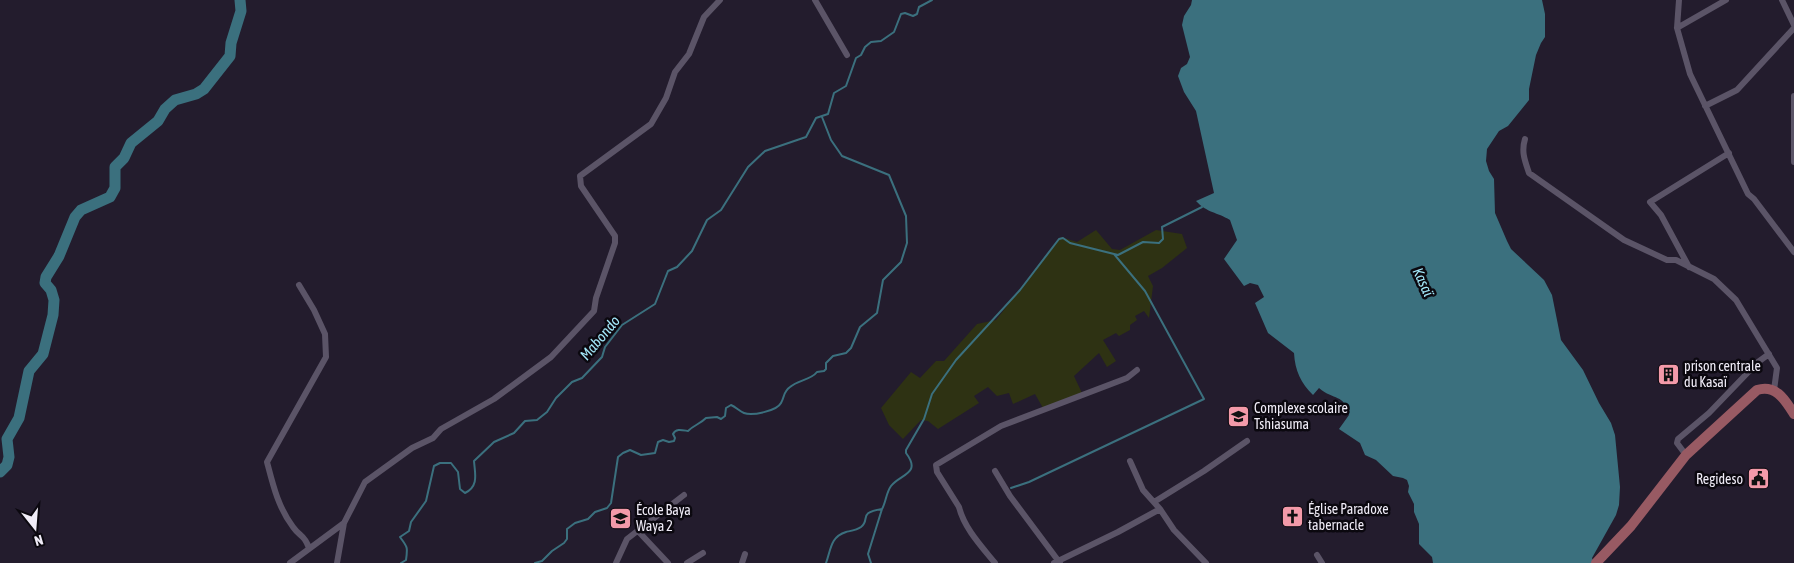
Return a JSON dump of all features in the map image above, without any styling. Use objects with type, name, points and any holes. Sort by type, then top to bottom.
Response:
[{"type":"main road","points":[[1599,560],[1631,526],[1686,454],[1757,390],[1764,388],[1774,390],[1783,398],[1794,414]]},
{"type":"street","points":[[337,563],[344,523],[365,482],[412,448],[433,438],[441,429],[494,399],[551,357],[594,311],[596,298],[615,243],[615,236],[581,186],[580,176],[651,124],[666,98],[675,72],[689,54],[704,17],[720,0]]},
{"type":"street","points":[[815,0],[847,56]]},
{"type":"street","points":[[1679,0],[1676,28],[1690,74],[1748,194],[1754,199],[1794,252]]},
{"type":"street","points":[[1676,28],[1726,0]]},
{"type":"street","points":[[1705,106],[1736,90],[1794,26],[1782,0]]},
{"type":"street","points":[[1794,96],[1794,162]]},
{"type":"street","points":[[1525,140],[1522,147],[1529,173],[1624,240],[1667,260],[1676,260],[1714,279],[1736,300],[1777,368],[1774,390]]},
{"type":"street","points":[[1689,267],[1661,215],[1650,202],[1729,153]]},
{"type":"street","points":[[299,285],[314,310],[325,334],[326,357],[268,462],[274,493],[293,528],[305,538],[309,548]]},
{"type":"street","points":[[1686,454],[1677,443],[1678,440],[1709,413],[1758,362],[1770,354]]},
{"type":"street","points":[[995,563],[980,545],[961,514],[959,507],[937,472],[936,465],[1001,426],[1127,378],[1137,370]]},
{"type":"street","points":[[1154,502],[1204,472],[1247,440]]},
{"type":"street","points":[[1130,461],[1143,490],[1160,509],[1167,522],[1206,563]]},
{"type":"street","points":[[994,471],[1058,562],[1160,509]]},
{"type":"street","points":[[616,563],[627,539],[684,495]]},
{"type":"street","points":[[290,563],[344,523]]},
{"type":"street","points":[[638,531],[668,563]]},
{"type":"street","points":[[687,563],[703,553]]},
{"type":"street","points":[[742,563],[745,554]]},
{"type":"street","points":[[1317,555],[1322,563]]},
{"type":"green space","points":[[1096,230],[1112,249],[1120,250],[1156,230],[1182,234],[1187,248],[1162,268],[1148,276],[1153,286],[1149,318],[1144,311],[1135,316],[1137,320],[1130,325],[1130,330],[1119,336],[1116,333],[1103,340],[1116,361],[1107,367],[1099,353],[1074,376],[1082,393],[1043,408],[1035,394],[1013,404],[1009,393],[997,396],[988,387],[974,396],[979,403],[938,429],[928,421],[921,420],[903,439],[889,425],[881,408],[911,372],[920,378],[936,361],[944,361],[977,324],[996,320],[1061,237],[1077,242]]},
{"type":"water","name":"Kasaï","points":[[1192,0],[1542,0],[1545,14],[1545,37],[1536,55],[1529,89],[1529,100],[1508,126],[1499,131],[1487,149],[1486,161],[1494,179],[1495,213],[1507,241],[1511,249],[1544,280],[1552,295],[1561,340],[1583,370],[1611,423],[1615,435],[1620,487],[1619,505],[1616,515],[1592,558],[1594,563],[1433,563],[1432,557],[1419,544],[1419,524],[1414,512],[1414,504],[1408,492],[1407,480],[1393,476],[1376,460],[1365,455],[1360,443],[1339,429],[1349,415],[1347,408],[1341,400],[1319,388],[1313,395],[1305,386],[1297,371],[1294,353],[1268,333],[1255,303],[1264,297],[1258,285],[1250,283],[1244,286],[1224,259],[1237,240],[1230,220],[1208,210],[1196,201],[1214,193],[1196,111],[1184,92],[1178,76],[1181,68],[1187,64],[1190,57],[1182,25]]},
{"type":"waterway","points":[[0,472],[7,465],[9,457],[7,439],[19,418],[29,371],[43,354],[53,315],[54,300],[51,290],[45,283],[46,277],[59,256],[75,217],[81,210],[110,197],[115,188],[115,167],[124,158],[131,143],[158,121],[165,109],[175,100],[196,94],[204,89],[230,56],[231,43],[241,11],[240,0]]},
{"type":"waterway","name":"Mabondo","points":[[401,563],[406,560],[407,549],[400,537],[409,531],[411,522],[426,501],[434,466],[440,463],[451,463],[458,472],[460,489],[465,493],[469,490],[475,479],[474,461],[494,442],[514,433],[525,421],[537,420],[547,412],[556,398],[572,382],[582,378],[602,357],[605,347],[622,325],[655,304],[668,271],[677,267],[692,251],[707,220],[721,210],[748,167],[765,151],[806,137],[816,118],[828,114],[834,93],[846,86],[856,58],[861,55],[865,47],[871,42],[881,41],[894,32],[901,14],[905,13],[913,16],[917,14],[919,7],[932,0]]},
{"type":"waterway","points":[[535,563],[542,561],[564,543],[567,539],[567,529],[575,523],[588,519],[595,512],[607,508],[611,503],[618,457],[623,453],[630,450],[641,455],[655,453],[658,442],[663,440],[674,441],[673,434],[676,431],[688,431],[706,418],[717,417],[721,419],[725,416],[726,408],[731,405],[748,414],[764,412],[779,406],[785,392],[790,387],[817,372],[824,371],[826,363],[833,356],[846,353],[851,348],[860,327],[877,313],[883,280],[901,262],[907,243],[906,216],[889,175],[842,156],[831,140],[822,117]]},
{"type":"waterway","points":[[826,563],[832,544],[837,537],[859,528],[864,524],[867,514],[882,509],[891,486],[911,470],[912,465],[906,450],[924,419],[932,394],[956,360],[1020,290],[1059,239],[1063,238],[1070,243],[1118,255],[1143,242],[1159,243],[1163,239],[1162,227],[1202,207]]},
{"type":"waterway","points":[[1011,488],[1029,482],[1204,399],[1145,291],[1114,254]]},
{"type":"waterway","points":[[871,563],[868,554],[882,509]]},
{"type":"place","name":"prison centrale du Kasaï","points":[[1668,374]]},
{"type":"place","name":"Complexe scolaire Tshiasuma","points":[[1238,416]]},
{"type":"place","name":"Regideso","points":[[1759,479]]},
{"type":"place","name":"Église Paradoxe tabernacle","points":[[1292,517]]},
{"type":"place","name":"École Baya Waya 2","points":[[620,518]]}]
